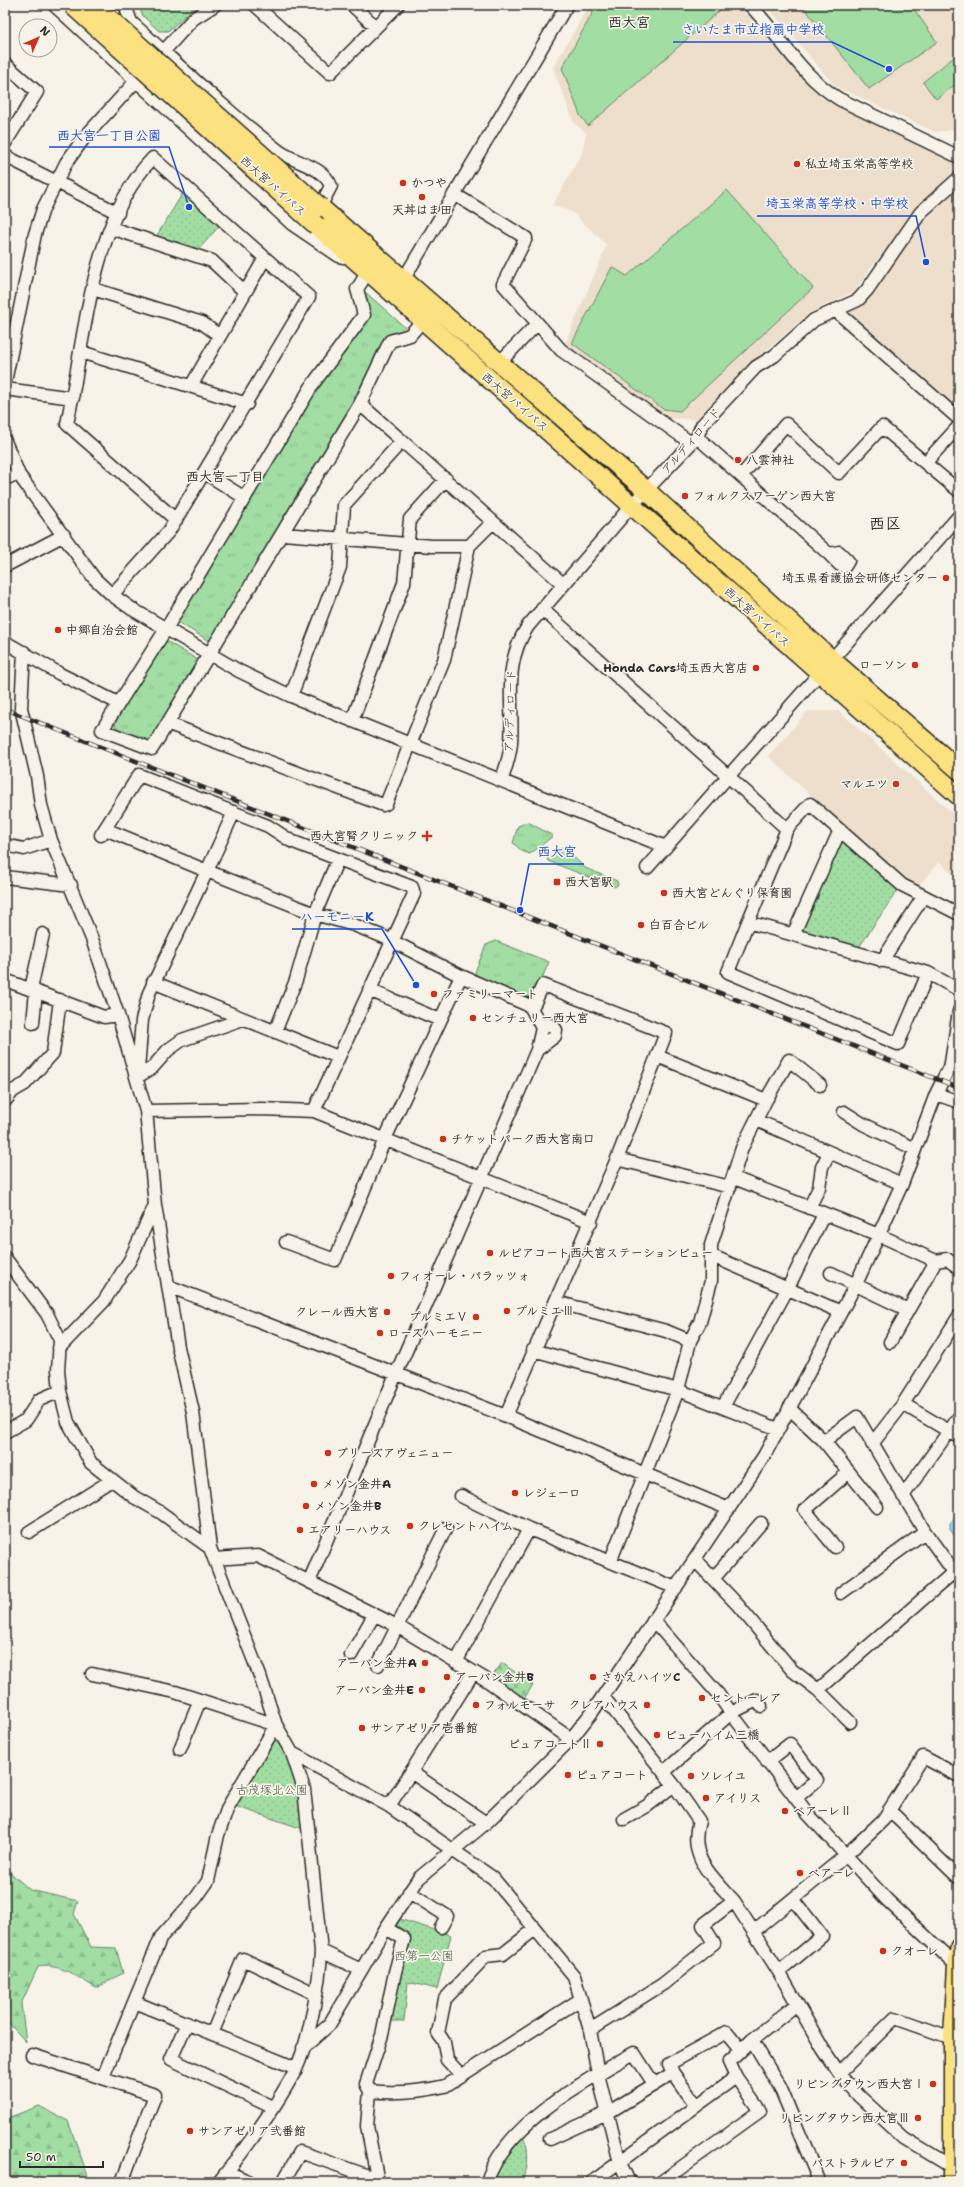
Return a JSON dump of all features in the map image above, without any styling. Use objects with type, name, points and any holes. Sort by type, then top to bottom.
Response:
[{"type":"highway","name":"西大宮バイパス","points":[[72,5],[422,321],[632,505],[819,674],[959,796]]},
{"type":"highway","name":"西大宮バイパス","points":[[94,5],[403,280],[647,490],[832,660],[959,770]]},
{"type":"main road","points":[[952,2175],[956,2099],[952,2038],[956,1965],[959,1946]]},
{"type":"street","points":[[54,5],[292,224],[340,256],[352,258]]},
{"type":"street","points":[[124,5],[131,22],[228,111],[282,153],[324,176],[331,186],[320,207]]},
{"type":"street","points":[[163,52],[193,19],[215,5]]},
{"type":"street","points":[[255,5],[330,73],[398,5]]},
{"type":"street","points":[[352,5],[376,27]]},
{"type":"street","points":[[403,280],[567,5]]},
{"type":"street","points":[[750,5],[810,78],[822,88],[839,100],[959,157]]},
{"type":"street","points":[[5,64],[37,92],[5,143]]},
{"type":"street","points":[[5,382],[35,234],[43,208],[54,182],[84,138],[136,81]]},
{"type":"street","points":[[202,141],[228,111]]},
{"type":"street","points":[[5,156],[118,213]]},
{"type":"street","points":[[112,595],[169,531],[176,520],[205,473],[247,404],[309,297],[153,158],[138,174],[111,228],[93,289],[67,424],[176,520]]},
{"type":"street","name":"アルディロード","points":[[502,779],[511,744],[510,676],[513,660],[522,635],[563,584],[632,505],[694,440],[702,425],[756,367],[774,356],[814,320],[858,300],[867,290],[921,212],[959,178]]},
{"type":"street","points":[[454,194],[526,238],[503,284],[561,350],[694,440],[741,476],[829,554]]},
{"type":"street","points":[[111,228],[212,261],[245,292]]},
{"type":"street","points":[[191,386],[265,258]]},
{"type":"street","points":[[368,272],[357,289],[364,315],[313,384],[166,629],[102,730],[152,749],[169,724],[360,404],[390,341],[410,336],[422,321]]},
{"type":"street","points":[[93,289],[202,323],[220,336]]},
{"type":"street","points":[[835,310],[959,419]]},
{"type":"street","points":[[499,363],[537,324]]},
{"type":"street","points":[[81,352],[247,404]]},
{"type":"street","points":[[5,388],[73,398]]},
{"type":"street","points":[[360,404],[563,584]]},
{"type":"street","points":[[741,476],[786,424],[839,473],[882,427],[926,462],[959,491]]},
{"type":"street","points":[[926,462],[959,426]]},
{"type":"street","points":[[5,441],[18,472],[94,578],[112,595],[166,629],[252,678],[291,696],[502,779],[666,846]]},
{"type":"street","points":[[291,696],[340,567],[344,505],[402,441]]},
{"type":"street","points":[[5,479],[18,472]]},
{"type":"street","points":[[205,473],[245,498]]},
{"type":"street","points":[[352,721],[404,583],[409,544],[410,519],[446,479]]},
{"type":"street","points":[[648,868],[959,516]]},
{"type":"street","points":[[169,724],[383,805],[386,804],[444,660],[469,546],[493,522]]},
{"type":"street","points":[[283,534],[409,544],[469,546]]},
{"type":"street","points":[[5,566],[64,535]]},
{"type":"street","points":[[542,609],[786,829]]},
{"type":"street","points":[[5,642],[60,674],[118,703]]},
{"type":"street","points":[[24,652],[21,708],[37,776],[37,786],[41,805],[51,840],[70,885],[118,1015],[138,1077],[146,1111],[155,1205],[178,1347],[193,1412],[212,1553],[260,1676],[276,1725],[292,1752],[304,1789],[321,1951],[320,1972],[303,2048],[296,2068],[272,2107],[223,2177],[250,2182]]},
{"type":"street","points":[[309,1582],[396,1374],[537,1050],[542,1028],[530,1006],[461,976],[393,941],[354,925],[315,914],[103,832],[139,775],[268,826],[291,841],[412,887],[414,894],[393,941],[338,1057],[314,1111]]},
{"type":"street","points":[[928,973],[898,1044],[728,972],[786,829],[810,804],[902,885],[959,914]]},
{"type":"street","points":[[138,1077],[142,1020],[153,982],[234,812]]},
{"type":"street","points":[[793,935],[840,830]]},
{"type":"street","points":[[5,845],[24,849],[51,840]]},
{"type":"street","points":[[276,1032],[296,980],[315,914],[338,859]]},
{"type":"street","points":[[5,877],[70,885]]},
{"type":"street","points":[[882,961],[923,897]]},
{"type":"street","points":[[748,922],[928,973],[959,990]]},
{"type":"street","points":[[33,1023],[33,990],[43,934]]},
{"type":"street","points":[[286,1242],[335,1260],[385,1139],[461,976]]},
{"type":"street","points":[[5,980],[104,1017],[118,1015]]},
{"type":"street","points":[[153,982],[338,1057]]},
{"type":"street","points":[[506,1416],[533,1350],[591,1222],[666,1033],[543,984],[534,1004],[530,1006]]},
{"type":"street","points":[[369,990],[440,1020]]},
{"type":"street","points":[[5,1101],[13,1091],[25,1084],[53,1053],[60,1000]]},
{"type":"street","points":[[303,2048],[329,2024],[386,1928],[419,1878],[486,1823],[571,1739],[604,1698],[653,1620],[764,1456],[856,1284],[902,1184],[936,1094],[950,1063],[959,1011]]},
{"type":"street","points":[[138,1077],[152,1068],[168,1050],[182,1040],[243,1019]]},
{"type":"street","points":[[657,1056],[766,1100]]},
{"type":"street","points":[[610,1562],[646,1475],[678,1390],[690,1340],[700,1322],[711,1281],[712,1245],[742,1148],[766,1100],[789,1060],[820,1085]]},
{"type":"street","points":[[936,1094],[959,1102]]},
{"type":"street","points":[[146,1111],[261,1109],[314,1111],[482,1176],[591,1222]]},
{"type":"street","points":[[844,1112],[863,1124],[915,1149]]},
{"type":"street","points":[[756,1120],[902,1184]]},
{"type":"street","points":[[809,1208],[819,1188],[822,1167],[829,1153]]},
{"type":"street","points":[[617,1159],[732,1183],[809,1208],[879,1235],[936,1261],[947,1259],[959,1268]]},
{"type":"street","points":[[59,1348],[104,1301],[130,1260],[155,1205]]},
{"type":"street","points":[[723,1407],[788,1288],[824,1214]]},
{"type":"street","points":[[712,1256],[841,1312]]},
{"type":"street","points":[[5,1258],[47,1314],[60,1340],[58,1370],[60,1391],[68,1422],[90,1463],[134,1497],[160,1512],[212,1553],[258,1556],[396,1626],[456,1662],[571,1739]]},
{"type":"street","points":[[890,1342],[936,1261]]},
{"type":"street","points":[[831,1273],[908,1310]]},
{"type":"street","points":[[168,1286],[506,1416],[729,1509]]},
{"type":"street","points":[[556,1302],[666,1331],[690,1340]]},
{"type":"street","points":[[872,1444],[903,1404],[959,1316]]},
{"type":"street","points":[[533,1350],[678,1390],[778,1429]]},
{"type":"street","points":[[5,1432],[26,1420],[38,1400],[60,1391]]},
{"type":"street","points":[[903,1404],[955,1434]]},
{"type":"street","points":[[789,1408],[824,1441],[877,1507]]},
{"type":"street","points":[[818,1690],[956,1575],[925,1532],[857,1417],[824,1441]]},
{"type":"street","points":[[903,1496],[955,1434],[959,1417]]},
{"type":"street","points":[[835,1547],[804,1510],[849,1472]]},
{"type":"street","points":[[29,1532],[112,1480]]},
{"type":"street","points":[[461,1496],[529,1529],[676,1588]]},
{"type":"street","points":[[713,1579],[761,1523]]},
{"type":"street","points":[[378,1665],[396,1626],[425,1572],[446,1528]]},
{"type":"street","points":[[456,1662],[529,1529]]},
{"type":"street","points":[[841,1593],[925,1532]]},
{"type":"street","points":[[695,1560],[792,1670],[818,1690],[850,1722]]},
{"type":"street","points":[[351,1655],[374,1615]]},
{"type":"street","points":[[653,1620],[718,1694],[767,1762],[845,1856],[863,1872],[887,1900],[956,1965]]},
{"type":"street","points":[[389,1806],[473,1673]]},
{"type":"street","points":[[92,1674],[174,1692],[276,1725]]},
{"type":"street","points":[[604,1698],[664,1772],[699,1821],[695,1834],[696,1848],[706,1869],[734,1901],[754,1931],[839,2073],[859,2096],[904,2138],[952,2175]]},
{"type":"street","points":[[180,1749],[200,1700]]},
{"type":"street","points":[[664,1772],[731,1713],[757,1700],[761,1706]]},
{"type":"street","points":[[104,2077],[161,1937],[196,1898],[208,1881],[218,1835],[228,1807],[276,1725]]},
{"type":"street","points":[[767,1762],[790,1744],[817,1780],[796,1798]]},
{"type":"street","points":[[292,1752],[389,1806],[493,1878],[574,1976],[590,2030],[598,2074],[609,2112],[620,2163],[629,2182]]},
{"type":"street","points":[[754,1931],[845,1856],[883,1820],[923,1757],[959,1776]]},
{"type":"street","points":[[411,1772],[486,1823]]},
{"type":"street","points":[[624,1819],[647,1806],[674,1785]]},
{"type":"street","points":[[890,1810],[959,1878]]},
{"type":"street","points":[[409,1892],[447,1916],[441,1927]]},
{"type":"street","points":[[779,1972],[822,1936],[793,1899]]},
{"type":"street","points":[[590,2030],[663,1984],[714,1943],[702,1925],[734,1901]]},
{"type":"street","points":[[377,2180],[367,2126],[370,2091],[366,2084],[382,2035],[395,1972],[404,1939],[386,1928]]},
{"type":"street","points":[[461,2075],[447,2060],[444,2042],[438,2033],[445,1999],[486,1956],[503,1954],[535,1929]]},
{"type":"street","points":[[321,1951],[361,1970]]},
{"type":"street","points":[[212,2034],[243,1959],[316,1994]]},
{"type":"street","points":[[370,2091],[395,2093],[422,2092],[445,2086],[581,1998]]},
{"type":"street","points":[[134,2002],[296,2068]]},
{"type":"street","points":[[661,2182],[760,2111],[736,2077],[729,2062],[741,2049],[797,2004]]},
{"type":"street","points":[[839,2073],[895,2018],[952,2038]]},
{"type":"street","points":[[187,2023],[171,2059],[272,2107]]},
{"type":"street","points":[[696,2105],[673,2073],[669,2064],[726,2032],[741,2049]]},
{"type":"street","points":[[752,2040],[780,2087],[819,2181]]},
{"type":"street","points":[[487,2182],[489,2174],[511,2139],[528,2122],[598,2074],[634,2053],[654,2084]]},
{"type":"street","points":[[32,2055],[104,2077],[155,2095],[122,2182]]},
{"type":"street","points":[[550,2139],[609,2112],[673,2073]]},
{"type":"street","points":[[592,2182],[736,2077]]},
{"type":"street","points":[[283,2182],[300,2152],[377,2180]]},
{"type":"shaded area","points":[[589,5],[744,5],[821,98],[959,164],[959,174],[918,209],[873,265],[855,291],[811,312],[738,375],[696,419],[665,418],[564,346],[607,245],[572,212],[553,205],[582,153],[586,133],[574,123],[553,68]]},
{"type":"shaded area","points":[[766,5],[959,5],[959,129],[935,132],[835,86]]},
{"type":"shaded area","points":[[959,189],[959,414],[848,315],[848,311],[862,305],[925,218]]},
{"type":"shaded area","points":[[808,711],[839,711],[959,819],[959,880],[939,862],[918,886],[901,878],[768,756]]},
{"type":"green space","points":[[138,5],[197,5],[168,31],[159,31],[143,16]]},
{"type":"green space","points":[[597,5],[726,5],[588,126],[580,115],[562,68]]},
{"type":"green space","points":[[802,5],[911,5],[937,42],[869,89]]},
{"type":"green space","points":[[955,56],[959,61],[959,82],[936,99],[923,82]]},
{"type":"green space","points":[[727,190],[813,288],[680,411],[663,409],[572,343],[612,267],[627,276]]},
{"type":"green space","points":[[184,191],[221,224],[199,249],[156,237]]},
{"type":"green space","points":[[363,290],[409,331],[387,335],[352,403],[215,638],[208,640],[179,623],[177,617],[319,383],[369,316]]},
{"type":"green space","points":[[168,642],[198,660],[198,667],[154,738],[147,742],[117,730],[115,723],[161,643]]},
{"type":"green space","points":[[528,822],[553,836],[530,854],[522,851],[513,843],[518,826]]},
{"type":"green space","points":[[841,837],[899,888],[857,950],[803,932],[799,927]]},
{"type":"green space","points":[[563,847],[585,868],[617,881],[618,885],[614,887],[548,861],[547,859]]},
{"type":"green space","points":[[496,941],[549,962],[533,999],[526,1000],[477,978],[475,972],[486,945]]},
{"type":"green space","points":[[502,1663],[533,1685],[523,1700],[490,1679]]},
{"type":"green space","name":"古茂塚北公園","points":[[276,1730],[302,1790],[306,1830],[232,1805]]},
{"type":"green space","points":[[5,1868],[30,1890],[78,1901],[74,1914],[91,1947],[116,1948],[123,1973],[96,1988],[75,1975],[61,1969],[46,1966],[38,1967],[21,2004],[26,2042],[5,2019]]},
{"type":"green space","name":"西第一公園","points":[[399,1919],[451,1935],[437,1989],[408,1982],[404,2021],[387,2021],[406,1938],[393,1929]]},
{"type":"green space","points":[[39,2106],[68,2121],[89,2182],[5,2182],[5,2119]]},
{"type":"green space","points":[[519,2136],[526,2140],[528,2162],[523,2177],[520,2182],[492,2182],[493,2176]]},
{"type":"water","points":[[959,1512],[959,1539],[955,1537],[950,1529],[950,1523]]},
{"type":"railway","points":[[5,709],[959,1088]]},
{"type":"place","name":"さいたま市立指扇中学校","points":[[889,69]]},
{"type":"place","name":"私立埼玉栄高等学校","points":[[797,164]]},
{"type":"place","name":"かつや","points":[[403,183]]},
{"type":"place","name":"天丼はま田","points":[[422,197]]},
{"type":"place","name":"西大宮一丁目公園","points":[[189,207]]},
{"type":"place","name":"埼玉栄高等学校・中学校","points":[[926,262]]},
{"type":"place","name":"八雲神社","points":[[738,460]]},
{"type":"place","name":"フォルクスワーゲン西大宮","points":[[685,496]]},
{"type":"place","name":"埼玉県看護協会研修センター","points":[[946,578]]},
{"type":"place","name":"中郷自治会館","points":[[58,630]]},
{"type":"place","name":"ローソン","points":[[915,665]]},
{"type":"place","name":"Honda Cars埼玉西大宮店","points":[[756,668]]},
{"type":"place","name":"マルエツ","points":[[896,784]]},
{"type":"place","name":"西大宮腎クリニック","points":[[427,836]]},
{"type":"place","name":"西大宮駅","points":[[557,882]]},
{"type":"place","name":"西大宮どんぐり保育園","points":[[664,893]]},
{"type":"place","name":"西大宮","points":[[520,910]]},
{"type":"place","name":"白百合ビル","points":[[641,925]]},
{"type":"place","name":"ハーモニーK","points":[[416,985]]},
{"type":"place","name":"ファミリーマート","points":[[434,994]]},
{"type":"place","name":"センチュリー西大宮","points":[[473,1018]]},
{"type":"place","name":"チケットパーク西大宮南口","points":[[443,1139]]},
{"type":"place","name":"ルピアコート西大宮ステーションビュー","points":[[490,1253]]},
{"type":"place","name":"フィオーレ・パラッツォ","points":[[391,1276]]},
{"type":"place","name":"プルミエⅢ","points":[[507,1311]]},
{"type":"place","name":"クレール西大宮","points":[[387,1312]]},
{"type":"place","name":"プルミエⅤ","points":[[476,1317]]},
{"type":"place","name":"ローズハーモニー","points":[[380,1333]]},
{"type":"place","name":"ブリーズアヴェニュー","points":[[328,1453]]},
{"type":"place","name":"メゾン金井A","points":[[314,1484]]},
{"type":"place","name":"レジェーロ","points":[[515,1493]]},
{"type":"place","name":"メゾン金井B","points":[[306,1506]]},
{"type":"place","name":"クレセントハイム","points":[[410,1526]]},
{"type":"place","name":"エアリーハウス","points":[[300,1530]]},
{"type":"place","name":"アーバン金井A","points":[[425,1663]]},
{"type":"place","name":"アーバン金井B","points":[[447,1677]]},
{"type":"place","name":"さかえハイツC","points":[[593,1677]]},
{"type":"place","name":"アーバン金井E","points":[[422,1690]]},
{"type":"place","name":"セントーレア","points":[[702,1698]]},
{"type":"place","name":"フォルモーサ","points":[[476,1705]]},
{"type":"place","name":"クレアハウス","points":[[647,1705]]},
{"type":"place","name":"サンアゼリア壱番館","points":[[362,1728]]},
{"type":"place","name":"ビューハイム三橋","points":[[657,1735]]},
{"type":"place","name":"ピュアコートⅡ","points":[[600,1744]]},
{"type":"place","name":"ピュアコート","points":[[568,1775]]},
{"type":"place","name":"ソレイユ","points":[[691,1776]]},
{"type":"place","name":"アイリス","points":[[706,1798]]},
{"type":"place","name":"ベアーレⅡ","points":[[785,1811]]},
{"type":"place","name":"ベアーレ","points":[[800,1873]]},
{"type":"place","name":"クオーレ","points":[[883,1951]]},
{"type":"place","name":"リビングタウン西大宮Ⅰ","points":[[933,2084]]},
{"type":"place","name":"リビングタウン西大宮Ⅲ","points":[[918,2118]]},
{"type":"place","name":"サンアゼリア弐番館","points":[[190,2131]]},
{"type":"place","name":"パストラルピア","points":[[904,2163]]},
{"type":"district","name":"西大宮","points":[[629,22]]},
{"type":"district","name":"西大宮一丁目","points":[[225,476]]},
{"type":"district","name":"西区","points":[[885,523]]}]
